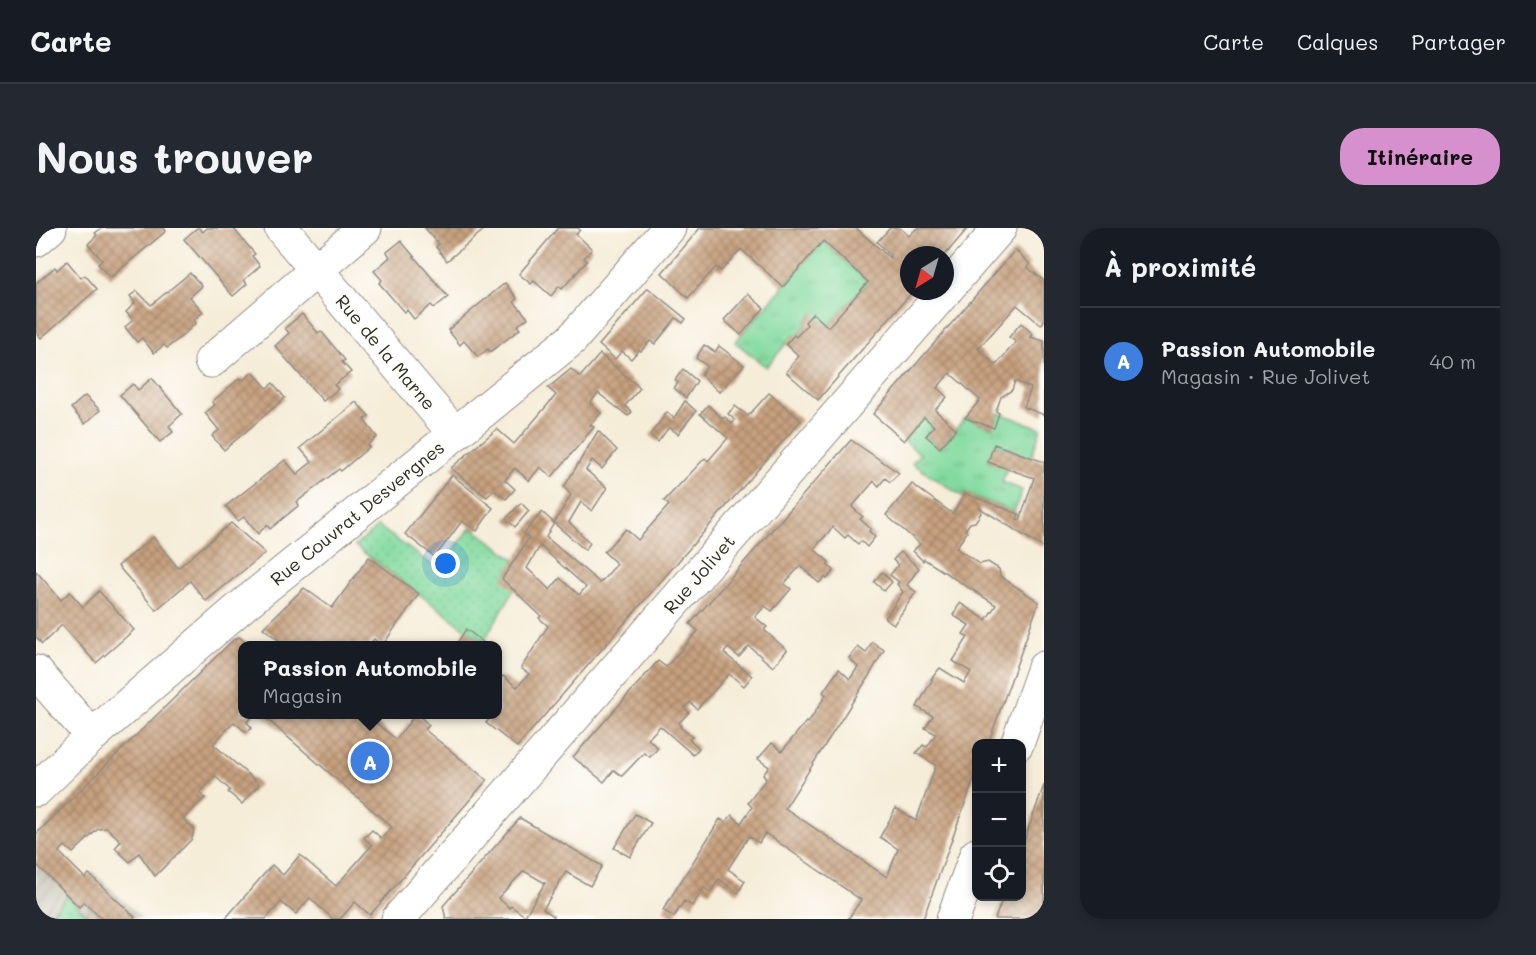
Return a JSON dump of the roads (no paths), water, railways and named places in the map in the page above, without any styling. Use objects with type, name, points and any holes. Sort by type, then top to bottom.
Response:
[{"type":"street","points":[[36,240],[50,228]]},
{"type":"street","name":"Rue de la Marne","points":[[281,228],[455,434]]},
{"type":"street","points":[[211,361],[365,228]]},
{"type":"street","name":"Rue Couvrat Desvergnes","points":[[36,790],[92,736],[242,606],[571,340],[669,228]]},
{"type":"street","name":"Rue Jolivet","points":[[401,918],[1000,228]]},
{"type":"street","points":[[1019,739],[1044,668]]},
{"type":"street","points":[[36,672],[92,736]]},
{"type":"street","points":[[953,919],[972,866]]},
{"type":"place","name":"Passion Automobile","points":[[370,761]]}]
